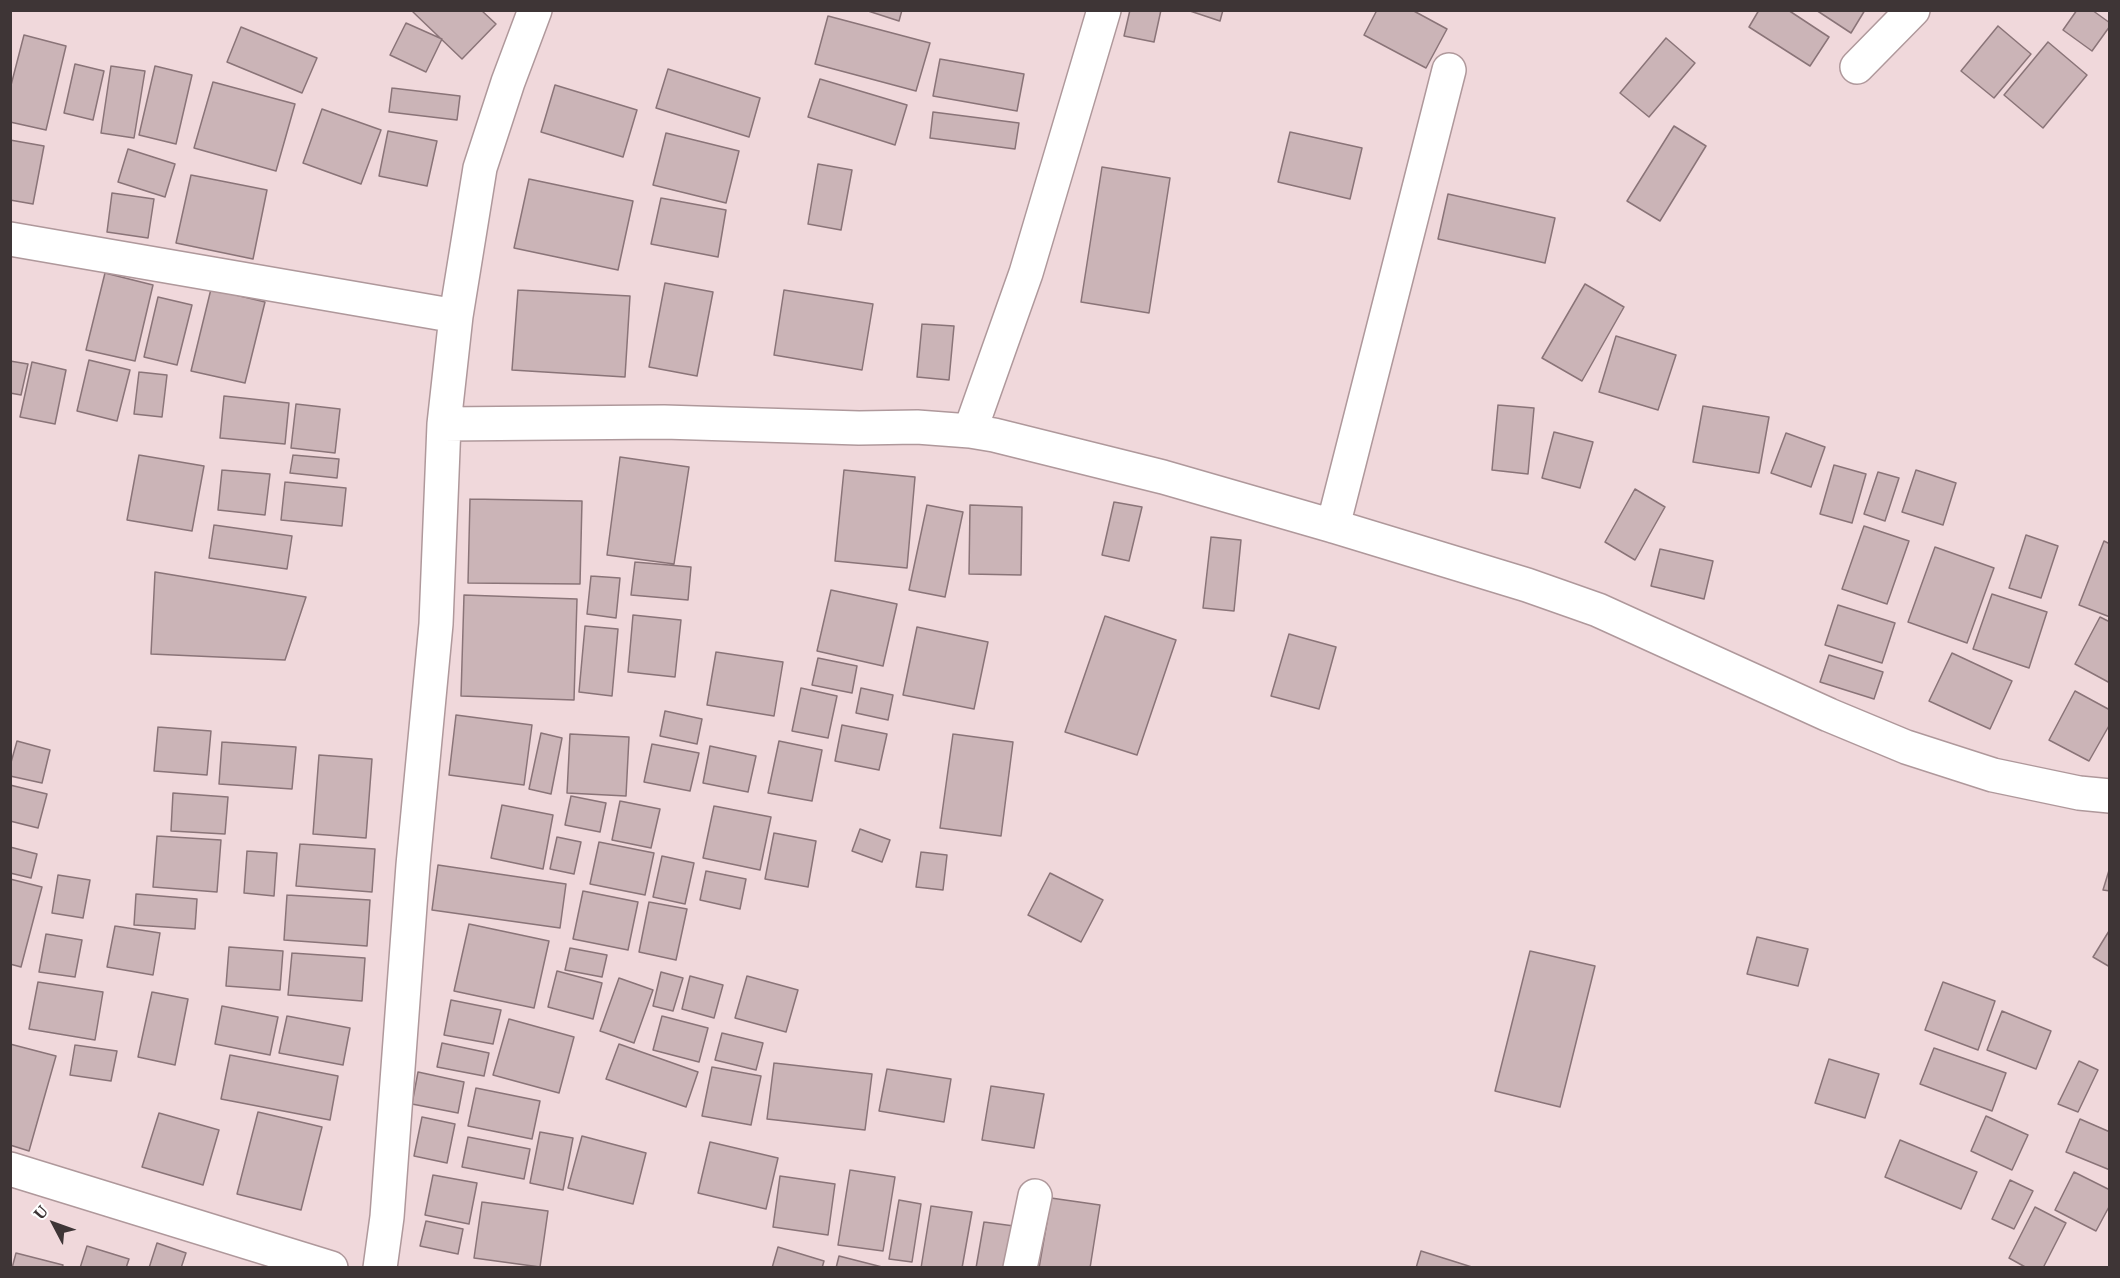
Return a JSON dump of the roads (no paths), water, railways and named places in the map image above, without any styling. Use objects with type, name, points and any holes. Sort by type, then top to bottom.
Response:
[{"type":"street","points":[[380,1268],[387,1218],[413,865],[436,624],[444,424],[456,316],[480,168],[508,82],[535,10]]},
{"type":"street","points":[[970,431],[1026,273],[1104,10]]},
{"type":"street","points":[[1857,67],[1913,10]]},
{"type":"street","points":[[1333,526],[1449,70]]},
{"type":"street","points":[[10,239],[456,316]]},
{"type":"street","points":[[444,424],[664,422],[859,428],[917,427],[994,435],[1163,477],[1527,585],[1598,610],[1829,715],[1906,747],[1993,775],[2079,793],[2109,796]]},
{"type":"street","points":[[10,1169],[331,1268]]},
{"type":"street","points":[[1020,1268],[1035,1196]]}]
